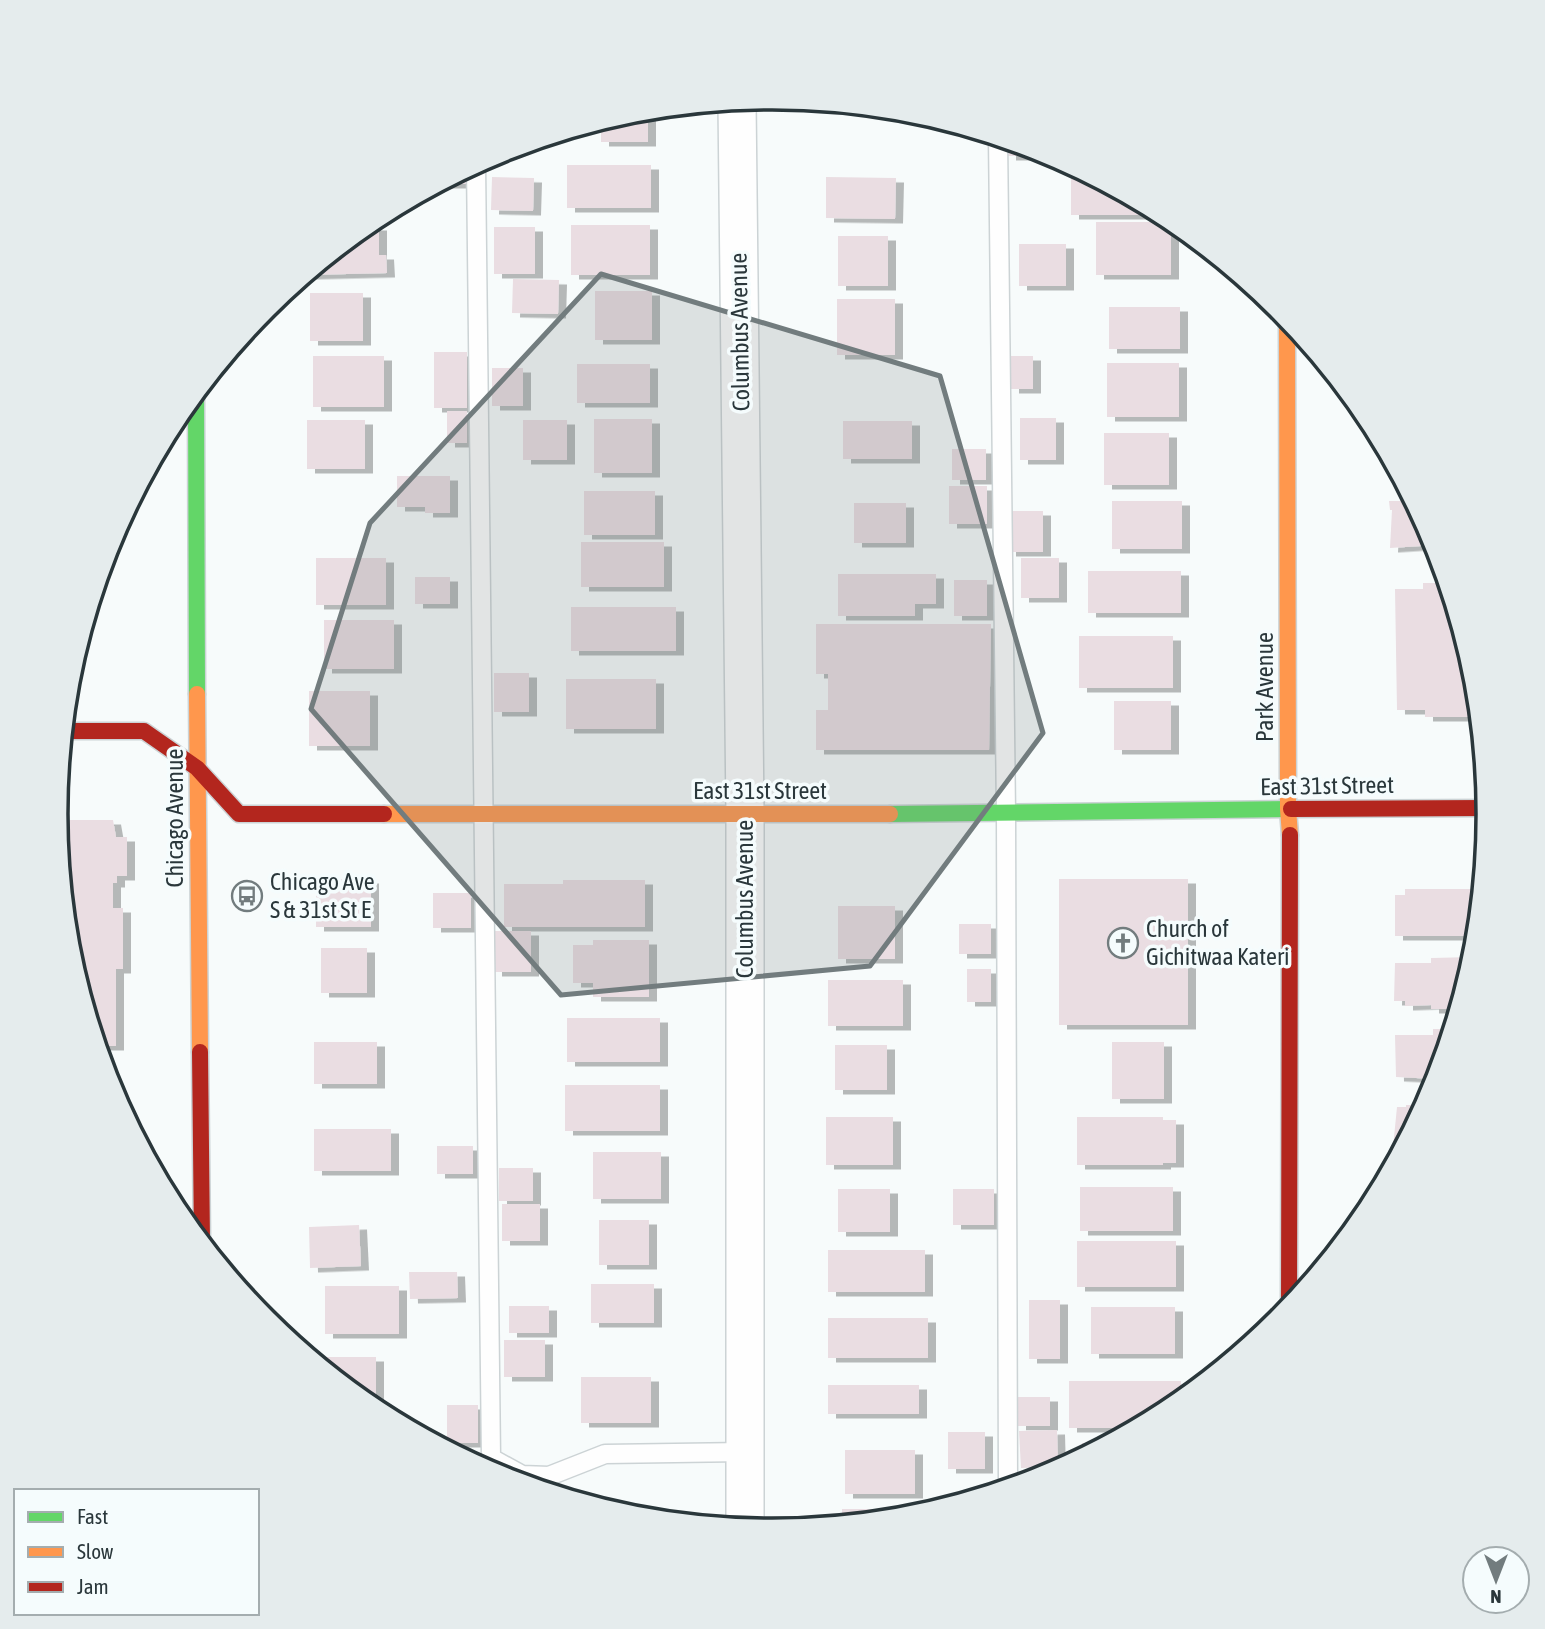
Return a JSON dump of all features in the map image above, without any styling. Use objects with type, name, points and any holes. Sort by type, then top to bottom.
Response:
[{"type":"street","name":"Columbus Avenue","points":[[737,112],[745,814],[745,1518]]},
{"type":"street","name":"Park Avenue","points":[[1287,335],[1288,809],[1291,848],[1289,1292]]},
{"type":"street","name":"Chicago Avenue","points":[[196,411],[202,1226]]},
{"type":"street","name":"East 31st Street","points":[[73,731],[144,731],[197,768],[239,814],[1006,814],[1477,808]]},
{"type":"lane","points":[[998,148],[1006,814],[1008,1478]]},
{"type":"lane","points":[[476,176],[491,1458],[505,1466]]},
{"type":"lane","points":[[531,1475],[550,1476],[605,1454],[744,1452]]},
{"type":"highlighted area","points":[[601,274],[940,376],[1043,733],[870,966],[561,995],[311,709],[370,523]]},
{"type":"building","points":[[648,122],[648,142],[601,142],[601,132]]},
{"type":"building","points":[[567,165],[651,165],[651,208],[567,208]]},
{"type":"building","points":[[492,177],[534,178],[533,211],[491,210]]},
{"type":"building","points":[[826,177],[896,178],[895,219],[826,218]]},
{"type":"building","points":[[1071,177],[1141,215],[1071,215]]},
{"type":"building","points":[[1096,222],[1153,222],[1171,234],[1171,275],[1096,275]]},
{"type":"building","points":[[571,225],[650,225],[650,275],[571,275]]},
{"type":"building","points":[[494,227],[535,227],[535,274],[494,274]]},
{"type":"building","points":[[379,230],[379,255],[386,255],[387,273],[321,275]]},
{"type":"building","points":[[838,236],[888,236],[888,286],[838,286]]},
{"type":"building","points":[[1019,244],[1066,244],[1066,286],[1019,286]]},
{"type":"building","points":[[513,279],[559,280],[558,314],[512,313]]},
{"type":"building","points":[[595,291],[652,291],[652,340],[595,340]]},
{"type":"building","points":[[310,293],[363,293],[363,341],[310,341]]},
{"type":"building","points":[[837,299],[895,299],[895,355],[837,355]]},
{"type":"building","points":[[1109,307],[1180,307],[1180,349],[1109,349]]},
{"type":"building","points":[[434,352],[467,352],[467,408],[434,408]]},
{"type":"building","points":[[313,356],[384,356],[384,407],[313,407]]},
{"type":"building","points":[[1011,356],[1033,356],[1033,389],[1011,389]]},
{"type":"building","points":[[1107,363],[1179,363],[1179,417],[1107,417]]},
{"type":"building","points":[[577,364],[650,364],[650,403],[577,403]]},
{"type":"building","points":[[492,368],[523,368],[523,406],[492,406]]},
{"type":"building","points":[[447,411],[467,411],[467,443],[447,443]]},
{"type":"building","points":[[1020,418],[1056,418],[1056,460],[1020,460]]},
{"type":"building","points":[[594,419],[652,419],[652,473],[594,473]]},
{"type":"building","points":[[307,420],[365,420],[365,469],[307,469]]},
{"type":"building","points":[[523,420],[567,420],[567,460],[523,460]]},
{"type":"building","points":[[843,421],[912,421],[912,459],[843,459]]},
{"type":"building","points":[[1104,433],[1169,433],[1169,485],[1104,485]]},
{"type":"building","points":[[952,449],[986,449],[986,480],[952,480]]},
{"type":"building","points":[[397,476],[450,476],[450,513],[425,513],[425,507],[397,507]]},
{"type":"building","points":[[949,486],[987,486],[987,524],[949,524]]},
{"type":"building","points":[[584,491],[655,491],[655,535],[584,535]]},
{"type":"building","points":[[1112,501],[1182,501],[1182,549],[1112,549]]},
{"type":"building","points":[[1389,501],[1403,501],[1423,546],[1390,548]]},
{"type":"building","points":[[854,503],[906,503],[906,543],[854,543]]},
{"type":"building","points":[[1008,511],[1043,511],[1043,552],[1008,552]]},
{"type":"building","points":[[581,542],[664,542],[664,587],[581,587]]},
{"type":"building","points":[[316,558],[386,558],[386,605],[316,605]]},
{"type":"building","points":[[1021,558],[1059,558],[1059,598],[1021,598]]},
{"type":"building","points":[[1088,571],[1181,571],[1181,613],[1088,613]]},
{"type":"building","points":[[838,574],[936,574],[936,604],[915,604],[915,616],[838,616]]},
{"type":"building","points":[[415,577],[450,577],[450,604],[415,604]]},
{"type":"building","points":[[954,580],[987,580],[987,616],[954,616]]},
{"type":"building","points":[[1423,583],[1437,583],[1439,588],[1453,632],[1470,717],[1425,717],[1425,710],[1397,710],[1395,589],[1423,589]]},
{"type":"building","points":[[571,607],[676,607],[676,651],[571,651]]},
{"type":"building","points":[[324,620],[394,620],[394,669],[324,669]]},
{"type":"building","points":[[816,624],[991,624],[989,750],[816,750],[816,710],[828,710],[828,674],[816,674]]},
{"type":"building","points":[[1079,636],[1173,636],[1173,688],[1079,688]]},
{"type":"building","points":[[494,673],[529,673],[529,712],[494,712]]},
{"type":"building","points":[[566,679],[656,679],[656,729],[566,729]]},
{"type":"building","points":[[309,691],[370,691],[370,746],[309,746]]},
{"type":"building","points":[[1114,701],[1171,701],[1171,750],[1114,750]]},
{"type":"building","points":[[68,820],[113,820],[116,837],[127,837],[127,876],[117,876],[117,883],[113,883],[113,908],[123,908],[123,969],[116,969],[116,1046],[108,1046],[106,1041],[82,952],[74,906]]},
{"type":"building","points":[[316,879],[371,879],[371,927],[316,927]]},
{"type":"building","points":[[1059,879],[1188,879],[1188,1025],[1059,1025]]},
{"type":"building","points":[[563,880],[645,880],[645,927],[504,927],[504,884],[563,884]]},
{"type":"building","points":[[1405,889],[1473,889],[1466,936],[1395,936],[1395,895],[1405,895]]},
{"type":"building","points":[[433,893],[471,893],[471,928],[433,928]]},
{"type":"building","points":[[838,906],[895,906],[895,959],[838,959]]},
{"type":"building","points":[[959,924],[991,924],[991,954],[959,954]]},
{"type":"building","points":[[494,931],[531,931],[531,972],[494,972]]},
{"type":"building","points":[[593,940],[649,940],[649,997],[593,997],[593,983],[573,983],[573,945],[593,945]]},
{"type":"building","points":[[321,948],[367,948],[367,993],[321,993]]},
{"type":"building","points":[[1462,957],[1449,1009],[1431,1009],[1431,1005],[1405,1006],[1405,1001],[1394,1001],[1395,963],[1431,963],[1431,958]]},
{"type":"building","points":[[967,969],[991,969],[991,1002],[967,1002]]},
{"type":"building","points":[[828,980],[903,980],[903,1026],[828,1026]]},
{"type":"building","points":[[567,1018],[660,1018],[660,1062],[567,1062]]},
{"type":"building","points":[[1433,1029],[1443,1029],[1425,1078],[1396,1077],[1395,1035],[1433,1035]]},
{"type":"building","points":[[314,1042],[377,1042],[377,1084],[314,1084]]},
{"type":"building","points":[[1112,1042],[1164,1042],[1164,1099],[1112,1099]]},
{"type":"building","points":[[835,1045],[887,1045],[887,1090],[835,1090]]},
{"type":"building","points":[[565,1085],[660,1085],[660,1131],[565,1131]]},
{"type":"building","points":[[1414,1105],[1393,1146],[1397,1107]]},
{"type":"building","points":[[826,1117],[893,1117],[893,1165],[826,1165]]},
{"type":"building","points":[[1077,1117],[1163,1117],[1163,1120],[1176,1120],[1176,1163],[1077,1165]]},
{"type":"building","points":[[314,1129],[391,1129],[391,1171],[314,1171]]},
{"type":"building","points":[[437,1146],[473,1146],[473,1174],[437,1174]]},
{"type":"building","points":[[593,1152],[661,1152],[661,1199],[593,1199]]},
{"type":"building","points":[[499,1168],[533,1168],[533,1201],[499,1201]]},
{"type":"building","points":[[1080,1187],[1173,1187],[1173,1231],[1080,1231]]},
{"type":"building","points":[[838,1189],[890,1189],[890,1232],[838,1232]]},
{"type":"building","points":[[953,1189],[994,1189],[994,1225],[953,1225]]},
{"type":"building","points":[[502,1204],[540,1204],[540,1241],[502,1241]]},
{"type":"building","points":[[599,1220],[649,1220],[649,1265],[599,1265]]},
{"type":"building","points":[[359,1225],[361,1266],[310,1268],[309,1227]]},
{"type":"building","points":[[1077,1241],[1176,1241],[1176,1287],[1077,1287]]},
{"type":"building","points":[[828,1250],[925,1250],[925,1292],[828,1292]]},
{"type":"building","points":[[409,1272],[457,1272],[458,1298],[410,1299]]},
{"type":"building","points":[[591,1284],[654,1284],[654,1323],[591,1323]]},
{"type":"building","points":[[325,1286],[399,1286],[399,1334],[325,1334]]},
{"type":"building","points":[[1029,1300],[1060,1300],[1060,1359],[1029,1359]]},
{"type":"building","points":[[509,1306],[549,1306],[549,1333],[509,1333]]},
{"type":"building","points":[[1091,1307],[1175,1307],[1175,1354],[1091,1354]]},
{"type":"building","points":[[828,1318],[928,1318],[928,1358],[828,1358]]},
{"type":"building","points":[[504,1340],[545,1340],[545,1377],[504,1377]]},
{"type":"building","points":[[324,1357],[376,1357],[376,1396]]},
{"type":"building","points":[[581,1377],[651,1377],[651,1423],[581,1423]]},
{"type":"building","points":[[1069,1381],[1181,1381],[1181,1388],[1118,1428],[1069,1428]]},
{"type":"building","points":[[828,1385],[919,1385],[919,1414],[828,1414]]},
{"type":"building","points":[[1018,1397],[1050,1397],[1050,1426],[1018,1426]]},
{"type":"building","points":[[447,1405],[478,1405],[478,1443],[455,1443],[447,1438]]},
{"type":"building","points":[[1057,1430],[1058,1458],[1035,1468],[1021,1468],[1019,1431]]},
{"type":"building","points":[[948,1432],[985,1432],[985,1469],[948,1469]]},
{"type":"building","points":[[845,1450],[915,1450],[915,1494],[845,1494]]},
{"type":"building","points":[[842,1509],[887,1509],[864,1513],[842,1515]]},
{"type":"traffic: fast","points":[[196,411],[197,694]]},
{"type":"traffic: fast","points":[[890,814],[1291,809]]},
{"type":"traffic: slow","points":[[1287,335],[1290,835]]},
{"type":"traffic: slow","points":[[197,694],[200,1052]]},
{"type":"traffic: slow","points":[[384,814],[890,814]]},
{"type":"traffic: jam","points":[[73,731],[144,731],[197,768],[239,814],[384,814]]},
{"type":"traffic: jam","points":[[1291,809],[1477,808]]},
{"type":"traffic: jam","points":[[1289,1292],[1290,835]]},
{"type":"traffic: jam","points":[[200,1052],[202,1226]]},
{"type":"place","name":"Chicago Ave S & 31st St E","points":[[247,896]]},
{"type":"place","name":"Church of Gichitwaa Kateri","points":[[1123,943]]}]
